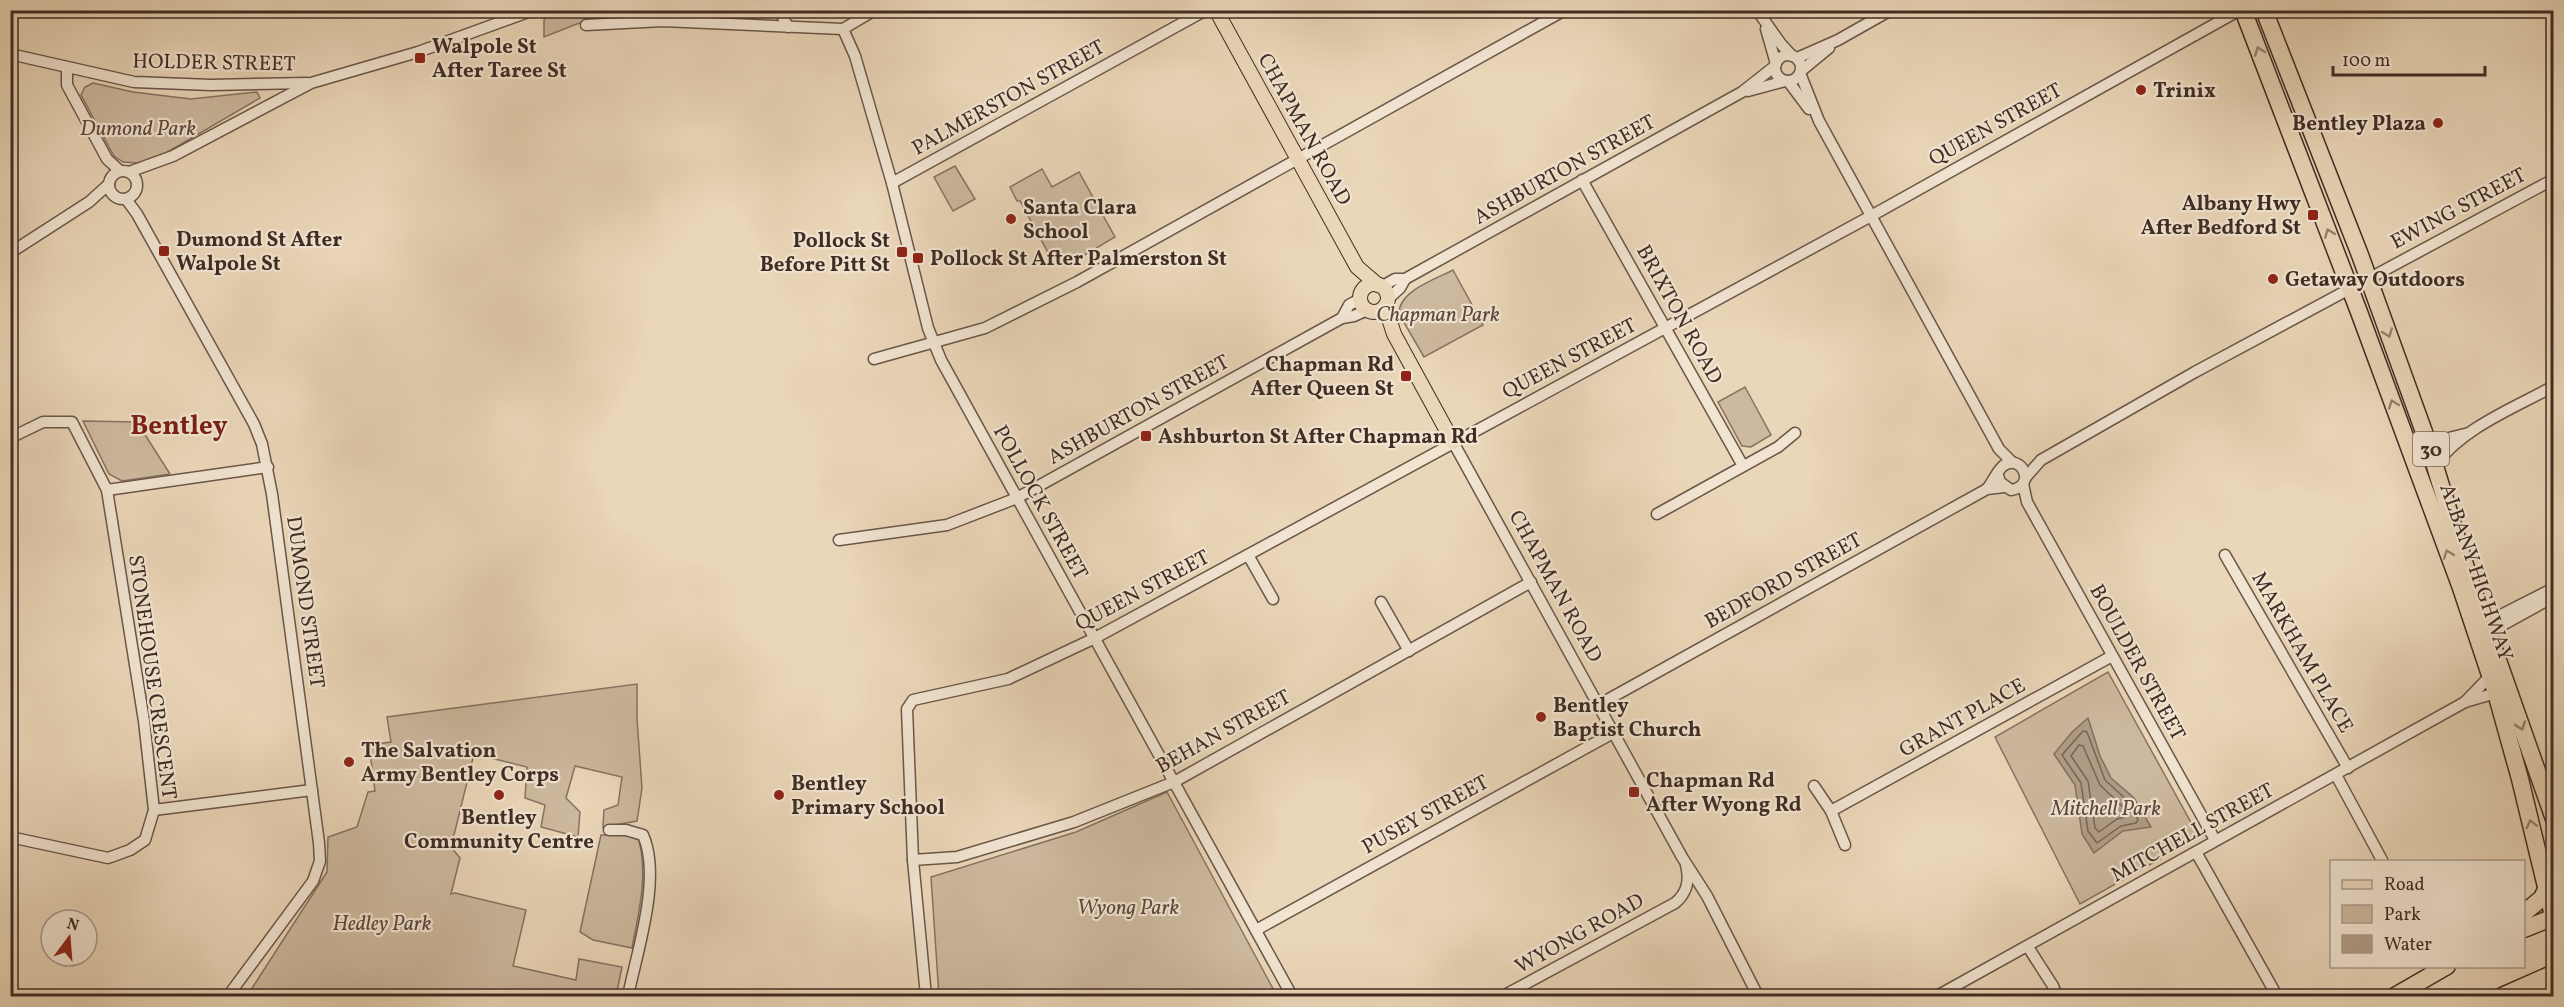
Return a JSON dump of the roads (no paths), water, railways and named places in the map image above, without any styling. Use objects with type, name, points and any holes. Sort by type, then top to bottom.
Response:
[{"type":"highway","name":"ALBANY HIGHWAY","points":[[2241,10],[2350,288],[2461,588],[2496,693],[2520,779],[2553,918]]},
{"type":"highway","name":"ALBANY HIGHWAY","points":[[2264,10],[2368,278],[2436,464],[2486,628],[2553,819]]},
{"type":"highway","points":[[2525,912],[2542,898],[2547,887]]},
{"type":"highway","points":[[2525,928],[2553,918]]},
{"type":"highway","points":[[2395,996],[2444,968]]},
{"type":"highway","points":[[2534,992],[2553,973]]},
{"type":"highway","points":[[2502,996],[2553,988]]},
{"type":"main road","name":"CHAPMAN ROAD","points":[[1216,10],[1357,267],[1357,277],[1390,315],[1394,334],[1453,442]]},
{"type":"street","points":[[10,253],[89,202],[124,172],[152,165],[187,149],[311,83],[418,52],[534,10]]},
{"type":"street","points":[[779,10],[788,27]]},
{"type":"street","points":[[586,25],[663,21],[843,29],[875,10]]},
{"type":"street","name":"PALMERSTON STREET","points":[[892,183],[1206,10]]},
{"type":"street","points":[[874,359],[985,328],[1077,282],[1565,10]]},
{"type":"street","points":[[1775,65],[1782,56],[1794,57],[1838,39],[1891,10]]},
{"type":"street","name":"QUEEN STREET","points":[[913,860],[907,709],[913,700],[1008,679],[1095,638],[1871,216],[2241,10]]},
{"type":"street","points":[[1760,15],[1776,74],[1786,81],[1819,122]]},
{"type":"street","points":[[1760,15],[1801,64],[1801,72],[1819,122],[1999,449],[2024,469],[2024,480]]},
{"type":"street","name":"POLLOCK STREET","points":[[843,29],[855,56],[892,183],[934,344],[958,394],[1292,996]]},
{"type":"street","points":[[1786,81],[1796,78],[1838,39]]},
{"type":"street","name":"HOLDER STREET","points":[[10,54],[67,69],[146,84],[311,83]]},
{"type":"street","name":"ASHBURTON STREET","points":[[839,540],[947,525],[1017,498],[1342,318],[1349,305],[1374,299],[1395,279],[1405,279],[1742,92],[1775,65]]},
{"type":"street","points":[[67,69],[67,85],[107,159],[111,191],[128,194]]},
{"type":"street","name":"ASHBURTON STREET","points":[[1742,92],[1786,81]]},
{"type":"street","points":[[107,159],[135,178],[128,194]]},
{"type":"street","points":[[89,202],[128,194],[152,165]]},
{"type":"street","name":"EWING STREET","points":[[2350,288],[2553,179]]},
{"type":"street","name":"BRIXTON ROAD","points":[[1582,180],[1743,466]]},
{"type":"street","name":"DUMOND STREET","points":[[128,194],[254,424],[262,444],[268,467],[320,853],[317,875],[228,996]]},
{"type":"street","points":[[1999,449],[1999,472],[2007,489],[2018,489],[2041,460],[2195,372],[2350,288]]},
{"type":"street","points":[[2436,464],[2445,453],[2469,433],[2553,386]]},
{"type":"street","name":"STONEHOUSE CRESCENT","points":[[10,438],[43,422],[72,422],[106,490],[118,575],[144,721],[154,810],[145,840],[130,850],[108,858],[10,837]]},
{"type":"street","points":[[1657,514],[1778,447],[1795,433]]},
{"type":"street","points":[[2428,443],[2469,433]]},
{"type":"street","name":"CHAPMAN ROAD","points":[[1453,442],[1682,857],[1714,910],[1758,996]]},
{"type":"street","points":[[1999,472],[2015,463],[2041,460]]},
{"type":"street","points":[[106,490],[268,467]]},
{"type":"street","name":"BEDFORD STREET","points":[[1598,705],[1987,489],[1999,472]]},
{"type":"street","name":"BOULDER STREET","points":[[2024,480],[2027,502],[2215,840]]},
{"type":"street","name":"BEDFORD STREET","points":[[1987,489],[2007,489]]},
{"type":"street","name":"BOULDER STREET","points":[[2007,489],[2027,502]]},
{"type":"street","points":[[1248,555],[1273,599]]},
{"type":"street","name":"MARKHAM PLACE","points":[[2225,555],[2348,768]]},
{"type":"street","name":"BEHAN STREET","points":[[913,860],[957,857],[1074,822],[1174,782],[1531,582]]},
{"type":"street","points":[[2486,628],[2553,588]]},
{"type":"street","points":[[2486,628],[2548,600],[2553,593]]},
{"type":"street","points":[[1381,602],[1409,651]]},
{"type":"street","name":"GRANT PLACE","points":[[1831,812],[2112,656]]},
{"type":"street","name":"MITCHELL STREET","points":[[2465,702],[2490,676]]},
{"type":"street","name":"MITCHELL STREET","points":[[1937,996],[2465,702],[2496,693]]},
{"type":"street","name":"PUSEY STREET","points":[[1256,930],[1613,733]]},
{"type":"street","points":[[2336,775],[2382,860]]},
{"type":"street","points":[[1814,786],[1831,812],[1845,844]]},
{"type":"street","points":[[154,810],[312,790]]},
{"type":"street","points":[[609,830],[635,831],[643,836],[649,854],[647,904],[628,996]]},
{"type":"street","points":[[2196,852],[2277,996]]},
{"type":"street","name":"CHAPMAN ROAD","points":[[1675,903],[1684,893],[1689,879],[1682,857]]},
{"type":"street","points":[[913,860],[926,996]]},
{"type":"street","name":"WYONG ROAD","points":[[1503,996],[1675,903]]},
{"type":"street","points":[[2028,947],[2053,986],[2056,996]]},
{"type":"street","points":[[10,995],[18,996]]},
{"type":"water","points":[[2088,718],[2100,756],[2111,778],[2134,798],[2151,827],[2123,831],[2094,853],[2082,834],[2075,785],[2054,754],[2072,732]]},
{"type":"place","name":"Walpole St After Taree St","points":[[420,58]]},
{"type":"place","name":"Trinix","points":[[2141,90]]},
{"type":"place","name":"Bentley Plaza","points":[[2438,123]]},
{"type":"place","name":"Albany Hwy After Bedford St","points":[[2313,215]]},
{"type":"place","name":"Santa Clara School","points":[[1011,219]]},
{"type":"place","name":"Dumond St After Walpole St","points":[[164,251]]},
{"type":"place","name":"Pollock St Before Pitt St","points":[[902,252]]},
{"type":"place","name":"Pollock St After Palmerston St","points":[[918,258]]},
{"type":"place","name":"Getaway Outdoors","points":[[2273,279]]},
{"type":"place","name":"Chapman Rd After Queen St","points":[[1406,376]]},
{"type":"place","name":"Ashburton St After Chapman Rd","points":[[1146,436]]},
{"type":"place","name":"Bentley Baptist Church","points":[[1541,717]]},
{"type":"place","name":"The Salvation Army Bentley Corps","points":[[349,762]]},
{"type":"place","name":"Chapman Rd After Wyong Rd","points":[[1634,792]]},
{"type":"place","name":"Bentley Community Centre","points":[[499,795]]},
{"type":"place","name":"Bentley Primary School","points":[[779,795]]},
{"type":"district","name":"Bentley","points":[[179,425]]},
{"type":"park label","name":"Dumond Park","points":[[138,128]]},
{"type":"park label","name":"Chapman Park","points":[[1438,314]]},
{"type":"park label","name":"Mitchell Park","points":[[2106,808]]},
{"type":"park label","name":"Wyong Park","points":[[1128,907]]},
{"type":"park label","name":"Hedley Park","points":[[382,923]]}]
